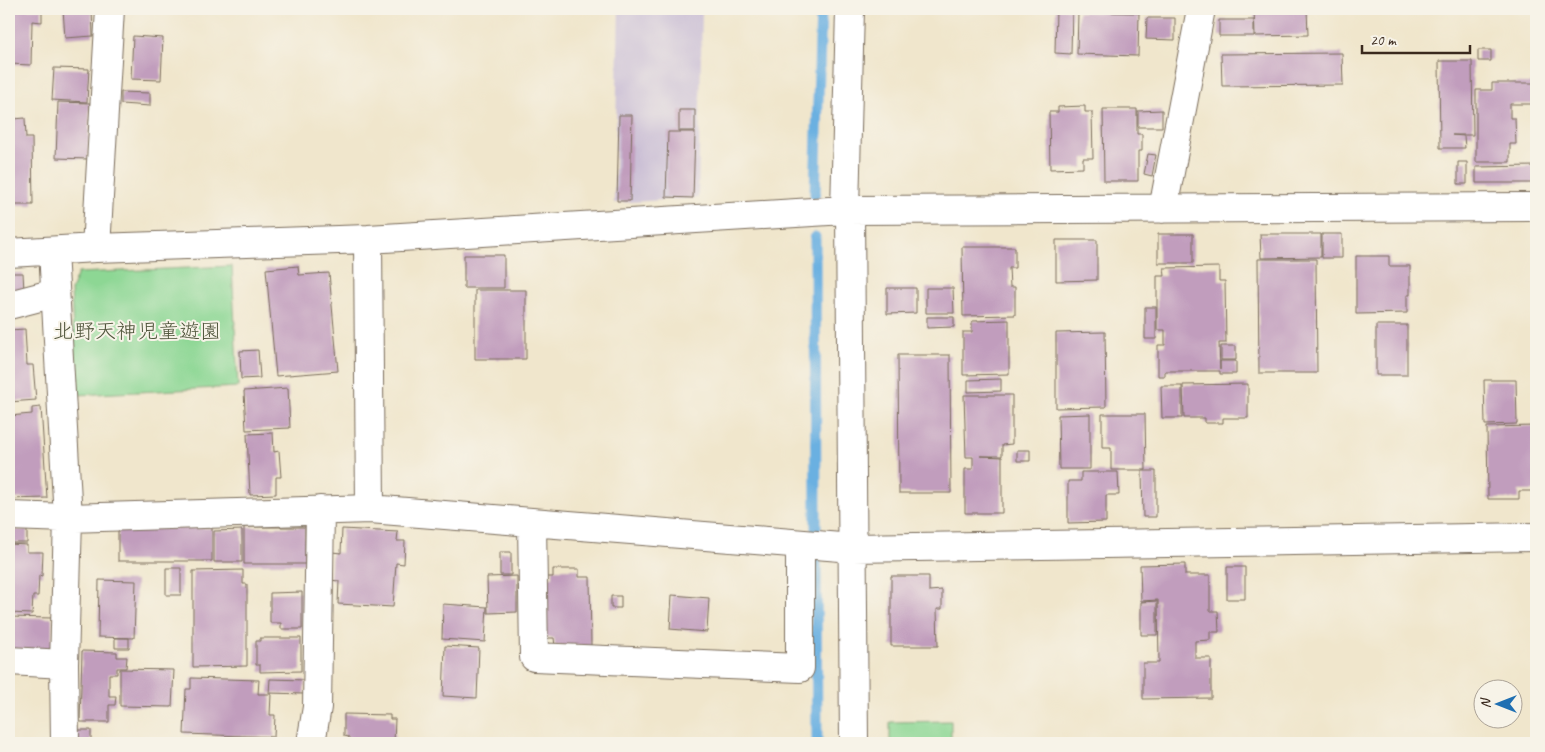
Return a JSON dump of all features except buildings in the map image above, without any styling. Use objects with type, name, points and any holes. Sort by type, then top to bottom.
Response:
[{"type":"street","points":[[96,248],[110,9]]},
{"type":"street","points":[[850,9],[848,210],[854,743]]},
{"type":"street","points":[[1163,209],[1201,9]]},
{"type":"street","points":[[9,253],[96,248],[368,239],[848,210],[1536,207]]},
{"type":"street","points":[[368,239],[370,509]]},
{"type":"street","points":[[53,251],[68,518],[64,664],[65,743]]},
{"type":"street","points":[[9,305],[55,293]]},
{"type":"street","points":[[9,516],[68,518],[370,509],[853,548],[1536,537]]},
{"type":"street","points":[[311,743],[317,707],[320,510]]},
{"type":"street","points":[[532,522],[534,657],[800,668],[800,544]]},
{"type":"street","points":[[9,661],[64,664]]},
{"type":"shaded area","points":[[619,9],[702,9],[698,198],[614,203]]},
{"type":"green space","name":"北野天神児童遊園","points":[[232,266],[238,387],[76,395],[71,290],[78,273]]},
{"type":"green space","points":[[951,721],[951,743],[890,743],[890,722]]},
{"type":"waterway","points":[[815,194],[821,9]]},
{"type":"waterway","points":[[815,237],[816,529]]},
{"type":"waterway","points":[[816,564],[817,743]]}]
